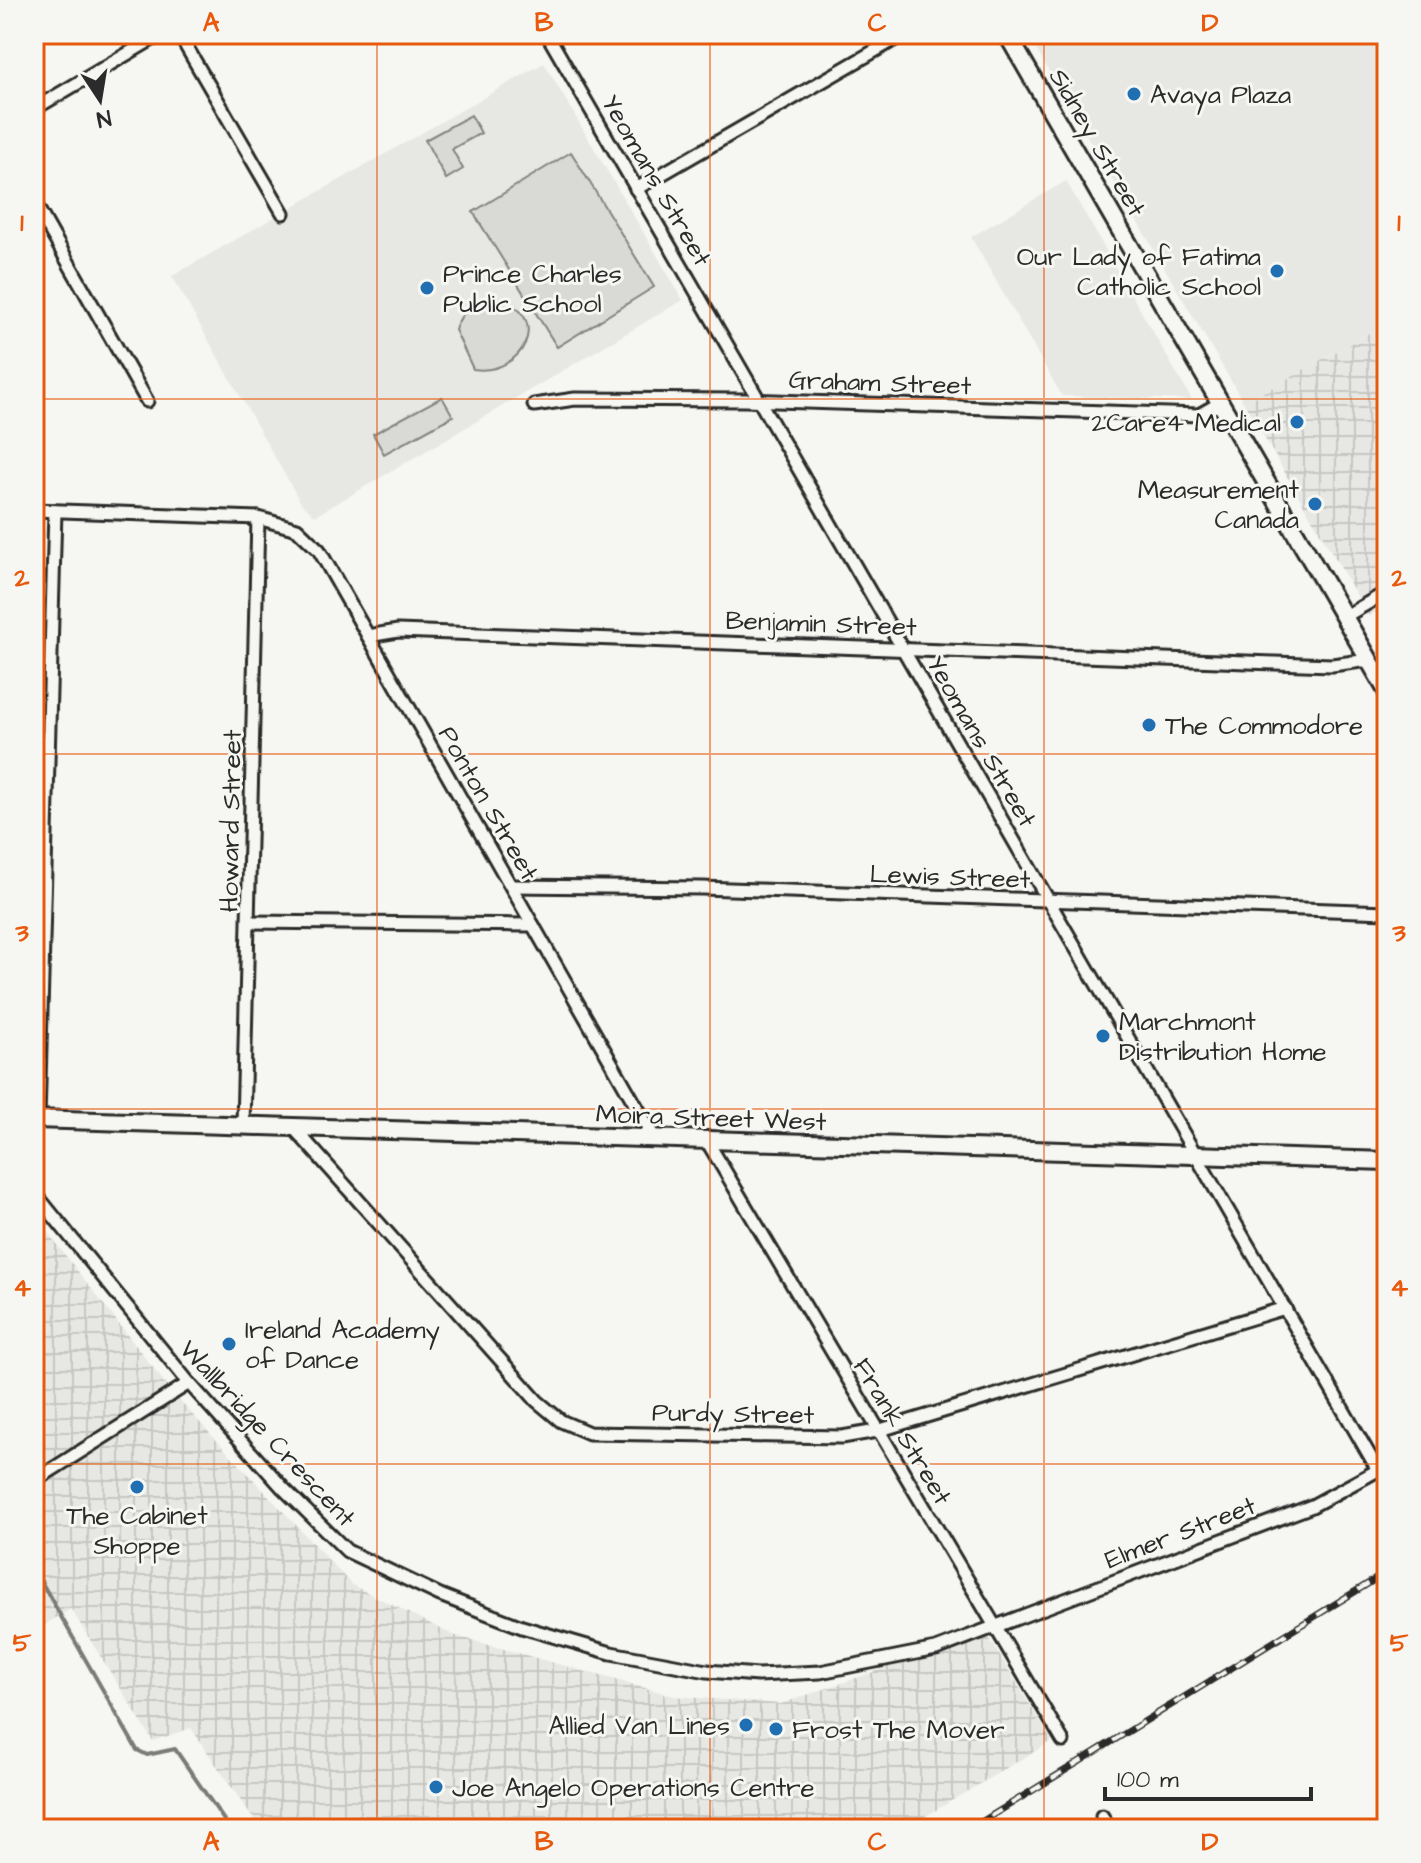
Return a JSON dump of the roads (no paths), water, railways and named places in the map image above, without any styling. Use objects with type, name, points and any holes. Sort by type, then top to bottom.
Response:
[{"type":"main road","name":"Sidney Street","points":[[1007,34],[1387,691]]},
{"type":"main road","name":"Moira Street West","points":[[36,1119],[1387,1161]]},
{"type":"street","points":[[34,109],[161,34]]},
{"type":"street","points":[[179,34],[283,213]]},
{"type":"street","name":"Yeomans Street","points":[[547,34],[1378,1470]]},
{"type":"street","points":[[636,189],[904,34]]},
{"type":"street","points":[[34,202],[147,401]]},
{"type":"street","name":"Graham Street","points":[[534,405],[575,399],[758,400],[1199,415],[1222,402]]},
{"type":"street","name":"Ponton Street","points":[[34,510],[258,518],[297,529],[319,550],[655,1139]]},
{"type":"street","points":[[36,1119],[55,511]]},
{"type":"street","name":"Howard Street","points":[[243,1126],[258,518]]},
{"type":"street","points":[[1344,617],[1387,592]]},
{"type":"street","name":"Benjamin Street","points":[[368,636],[398,631],[1332,665],[1369,660]]},
{"type":"street","name":"Lewis Street","points":[[511,886],[702,888],[1052,903],[1387,912]]},
{"type":"street","points":[[250,922],[533,925]]},
{"type":"street","name":"Purdy Street","points":[[293,1127],[537,1401],[561,1421],[589,1433],[842,1437],[877,1431],[1285,1308]]},
{"type":"street","name":"Frank Street","points":[[707,1141],[1063,1741]]},
{"type":"street","name":"Wallbridge Crescent","points":[[34,1192],[189,1383],[283,1488],[347,1551],[440,1595],[522,1627],[611,1653],[707,1671],[758,1675],[820,1672],[936,1649],[994,1627]]},
{"type":"street","points":[[34,1481],[189,1383]]},
{"type":"street","name":"Elmer Street","points":[[994,1627],[1312,1506],[1378,1470]]},
{"type":"street","points":[[1102,1816],[1109,1829]]},
{"type":"waterway","points":[[34,1569],[137,1750],[147,1755],[175,1749],[230,1829]]},
{"type":"railway","points":[[970,1829],[1387,1572]]},
{"type":"place","name":"Avaya Plaza","points":[[1134,94]]},
{"type":"place","name":"Our Lady of Fatima Catholic School","points":[[1277,271]]},
{"type":"place","name":"Prince Charles Public School","points":[[427,288]]},
{"type":"place","name":"2Care4 Medical","points":[[1297,422]]},
{"type":"place","name":"Measurement Canada","points":[[1315,504]]},
{"type":"place","name":"The Commodore","points":[[1149,725]]},
{"type":"place","name":"Marchmont Distribution Home","points":[[1103,1036]]},
{"type":"place","name":"Ireland Academy of Dance","points":[[229,1344]]},
{"type":"place","name":"The Cabinet Shoppe","points":[[137,1487]]},
{"type":"place","name":"Allied Van Lines","points":[[746,1725]]},
{"type":"place","name":"Frost The Mover","points":[[776,1729]]},
{"type":"place","name":"Joe Angelo Operations Centre","points":[[436,1787]]}]
